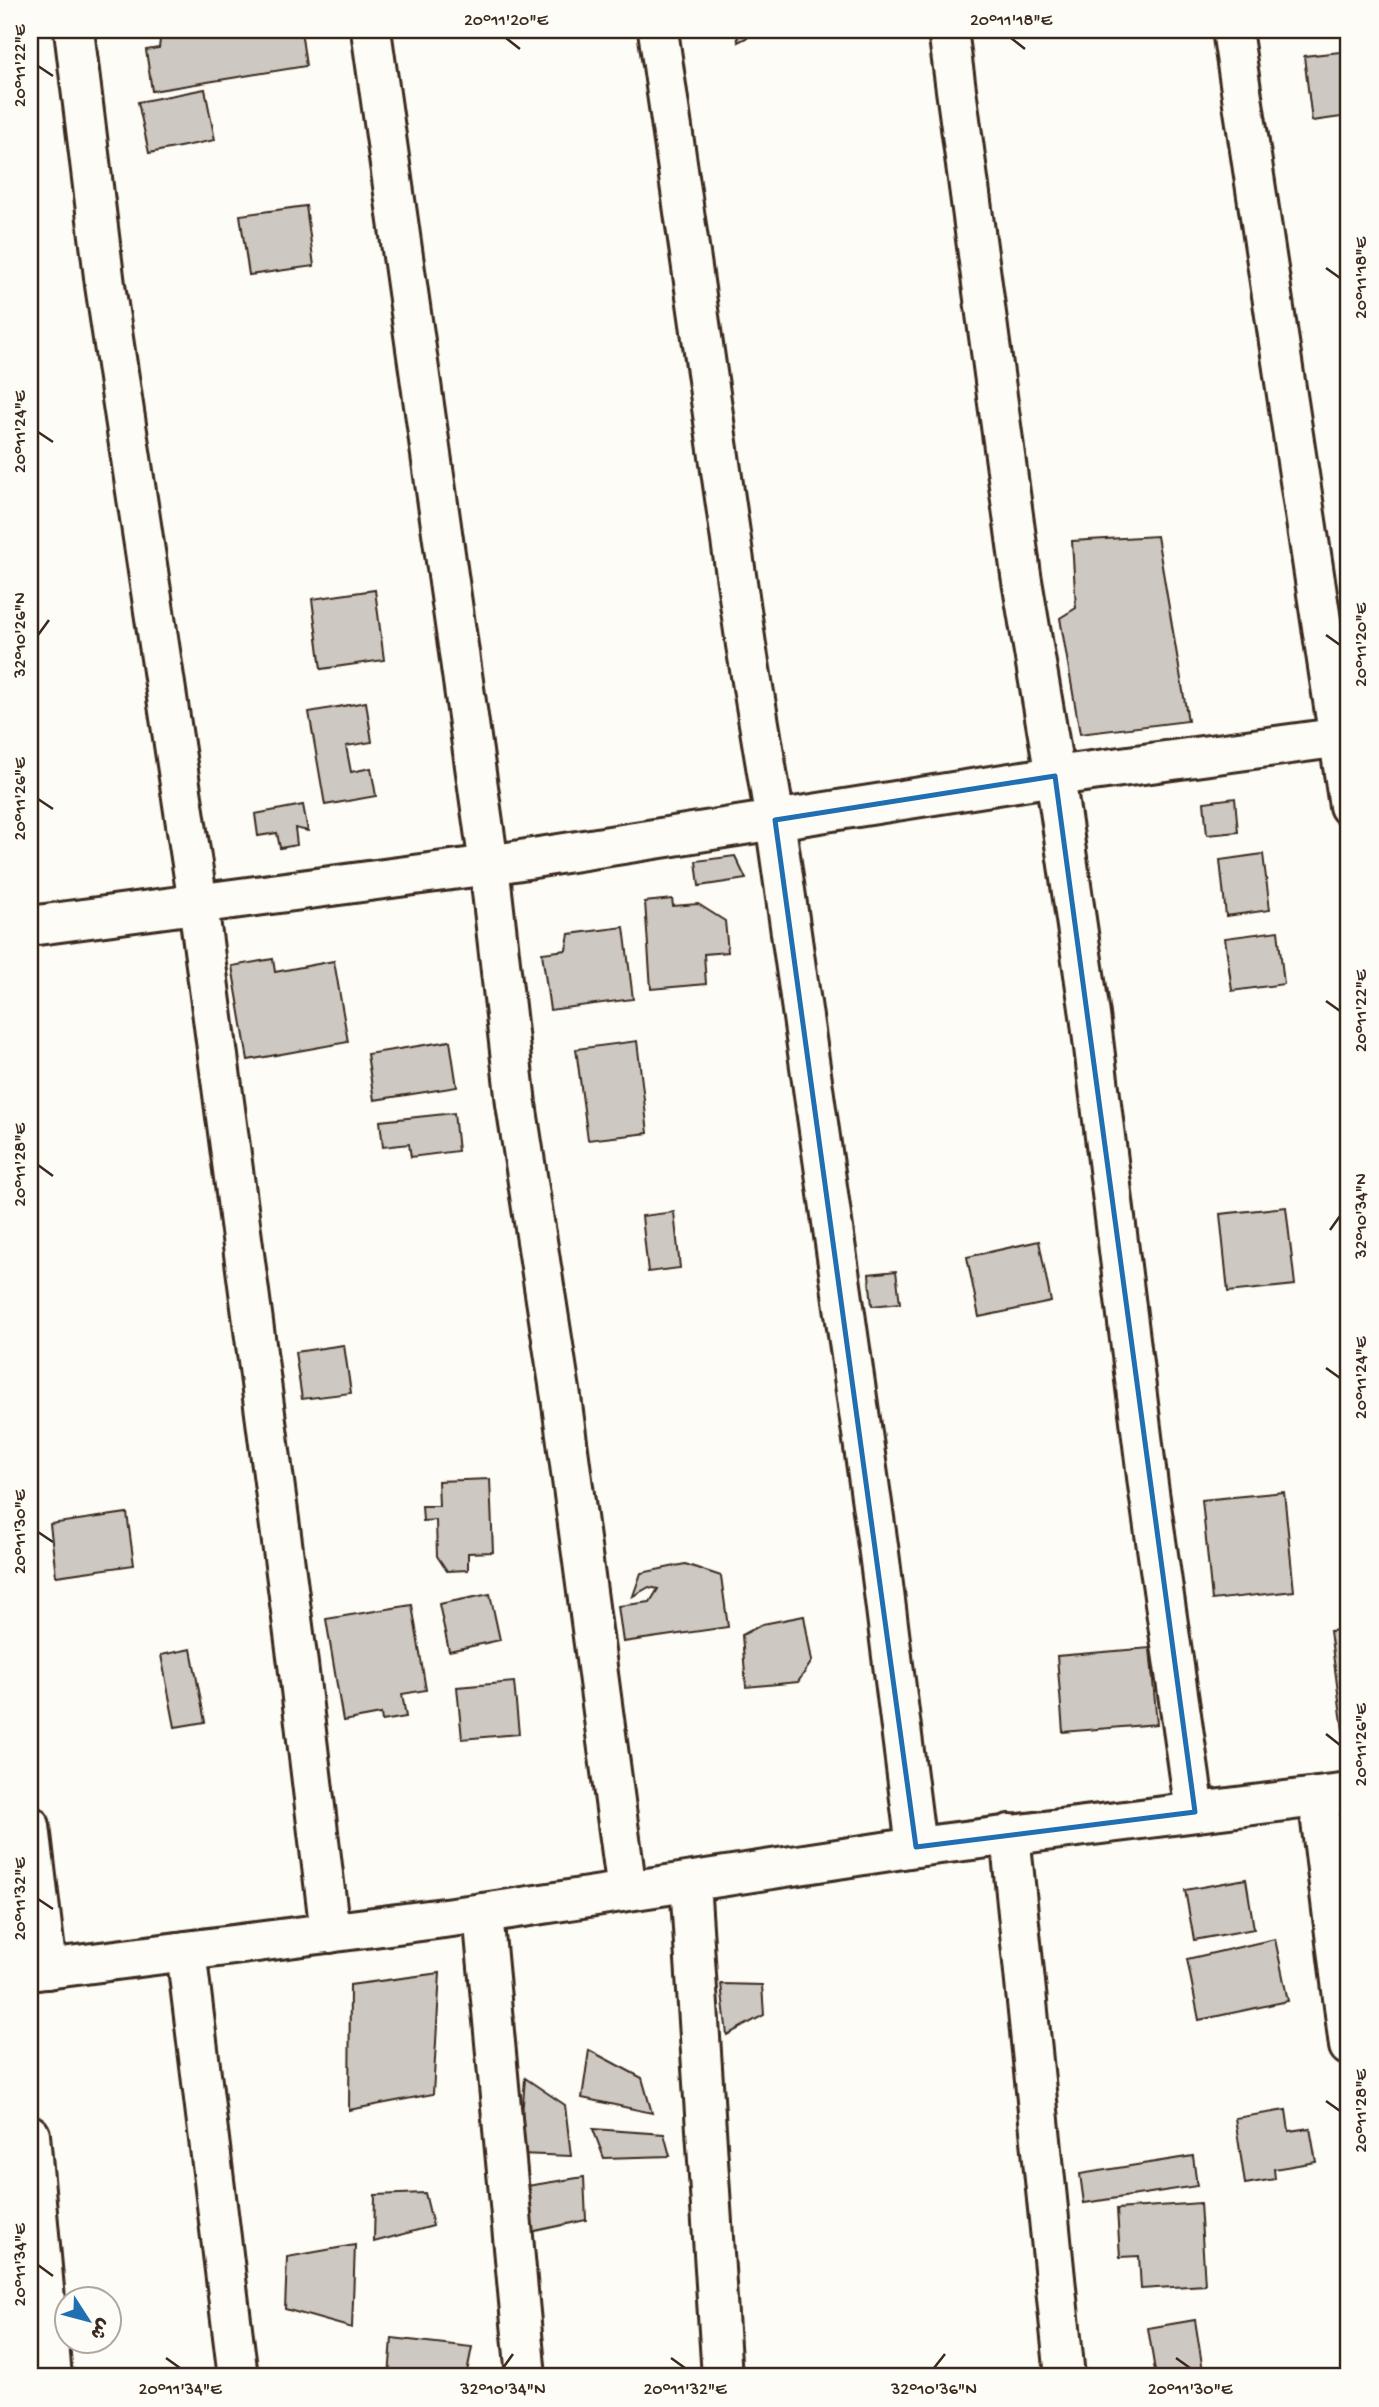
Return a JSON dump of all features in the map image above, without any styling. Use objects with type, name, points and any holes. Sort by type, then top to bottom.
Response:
[{"type":"street","points":[[74,30],[105,285],[198,904],[298,1664],[330,1933]]},
{"type":"street","points":[[371,30],[489,864],[516,1104],[561,1397],[627,1891]]},
{"type":"street","points":[[658,30],[746,645],[775,820],[879,1553],[916,1847]]},
{"type":"street","points":[[948,30],[1021,575],[1055,776],[1090,1015],[1148,1485],[1195,1812]]},
{"type":"street","points":[[1232,30],[1344,736],[1349,806]]},
{"type":"street","points":[[30,926],[489,864],[1055,776],[1344,736]]},
{"type":"street","points":[[30,1826],[39,1970],[483,1913],[1010,1834],[1334,1795],[1349,2046]]},
{"type":"street","points":[[1010,1834],[1065,2377]]},
{"type":"street","points":[[690,1882],[722,2377]]},
{"type":"street","points":[[483,1913],[526,2377]]},
{"type":"street","points":[[186,1951],[238,2377]]},
{"type":"street","points":[[30,2136],[52,2377]]},
{"type":"highlighted area","points":[[1055,776],[1195,1812],[916,1847],[775,820]]},
{"type":"building","points":[[278,30],[279,34],[301,30],[306,66],[152,91],[146,50],[159,48],[161,32]]},
{"type":"building","points":[[737,30],[762,30],[738,42]]},
{"type":"building","points":[[1349,51],[1349,116],[1312,121],[1304,56]]},
{"type":"building","points":[[205,89],[215,140],[149,153],[138,102]]},
{"type":"building","points":[[306,206],[314,266],[249,275],[240,215]]},
{"type":"building","points":[[1157,536],[1188,721],[1080,734],[1060,618],[1076,608],[1072,541]]},
{"type":"building","points":[[375,590],[384,660],[321,669],[312,599]]},
{"type":"building","points":[[366,702],[372,742],[346,746],[351,772],[371,768],[376,796],[325,805],[309,712]]},
{"type":"building","points":[[1235,798],[1238,832],[1207,835],[1204,802]]},
{"type":"building","points":[[303,805],[308,831],[295,828],[297,845],[280,848],[277,833],[258,836],[255,814]]},
{"type":"building","points":[[1263,854],[1270,910],[1226,916],[1220,860]]},
{"type":"building","points":[[735,856],[746,879],[699,886],[696,861]]},
{"type":"building","points":[[672,899],[673,906],[698,904],[725,921],[728,952],[704,954],[706,984],[651,989],[645,902]]},
{"type":"building","points":[[624,927],[633,999],[550,1010],[542,953],[566,950],[569,934]]},
{"type":"building","points":[[1278,931],[1284,984],[1232,991],[1225,938]]},
{"type":"building","points":[[273,959],[275,972],[334,961],[348,1042],[248,1060],[232,966]]},
{"type":"building","points":[[450,1041],[457,1087],[374,1100],[367,1054]]},
{"type":"building","points":[[637,1041],[648,1133],[588,1140],[576,1049]]},
{"type":"building","points":[[454,1113],[458,1151],[411,1157],[409,1144],[383,1147],[380,1121]]},
{"type":"building","points":[[1286,1207],[1295,1285],[1228,1292],[1220,1214]]},
{"type":"building","points":[[674,1212],[680,1268],[648,1272],[642,1216]]},
{"type":"building","points":[[1039,1241],[1051,1302],[979,1317],[967,1257]]},
{"type":"building","points":[[896,1271],[900,1303],[872,1306],[869,1274]]},
{"type":"building","points":[[344,1345],[351,1393],[302,1399],[295,1352]]},
{"type":"building","points":[[490,1479],[493,1552],[468,1553],[468,1570],[447,1571],[437,1556],[436,1520],[423,1521],[422,1506],[439,1506],[438,1481]]},
{"type":"building","points":[[1284,1492],[1294,1591],[1212,1600],[1202,1500]]},
{"type":"building","points":[[127,1513],[134,1565],[56,1576],[50,1524]]},
{"type":"building","points":[[685,1564],[721,1576],[728,1627],[623,1642],[618,1606],[650,1602],[658,1589],[649,1587],[633,1596],[641,1573]]},
{"type":"building","points":[[490,1594],[500,1640],[449,1651],[439,1604]]},
{"type":"building","points":[[412,1605],[426,1690],[402,1694],[406,1717],[382,1721],[381,1714],[343,1721],[326,1619]]},
{"type":"building","points":[[804,1616],[812,1661],[798,1682],[746,1687],[742,1635],[763,1624]]},
{"type":"building","points":[[1349,1629],[1349,1737],[1344,1738],[1330,1631]]},
{"type":"building","points":[[1150,1648],[1157,1724],[1063,1732],[1057,1656]]},
{"type":"building","points":[[191,1649],[205,1722],[175,1727],[161,1655]]},
{"type":"building","points":[[514,1682],[519,1734],[462,1739],[457,1687]]},
{"type":"building","points":[[1246,1879],[1254,1929],[1194,1940],[1185,1890]]},
{"type":"building","points":[[1275,1939],[1288,2001],[1199,2020],[1187,1959]]},
{"type":"building","points":[[440,1973],[433,2094],[349,2110],[350,1985]]},
{"type":"building","points":[[721,1984],[762,1985],[764,2015],[727,2035]]},
{"type":"building","points":[[589,2050],[642,2078],[652,2113],[582,2098]]},
{"type":"building","points":[[525,2078],[565,2105],[571,2156],[519,2154]]},
{"type":"building","points":[[1286,2110],[1289,2131],[1310,2128],[1316,2162],[1274,2169],[1275,2179],[1245,2184],[1235,2118]]},
{"type":"building","points":[[593,2129],[664,2134],[670,2156],[604,2158]]},
{"type":"building","points":[[1193,2156],[1197,2186],[1084,2203],[1080,2174]]},
{"type":"building","points":[[584,2177],[586,2220],[530,2232],[508,2189]]},
{"type":"building","points":[[425,2193],[433,2226],[374,2242],[375,2195]]},
{"type":"building","points":[[1200,2203],[1205,2285],[1141,2289],[1139,2256],[1120,2257],[1117,2209]]},
{"type":"building","points":[[355,2245],[352,2328],[285,2309],[287,2257]]},
{"type":"building","points":[[1195,2320],[1204,2377],[1156,2377],[1148,2328]]},
{"type":"building","points":[[392,2338],[472,2347],[466,2377],[389,2377]]}]
